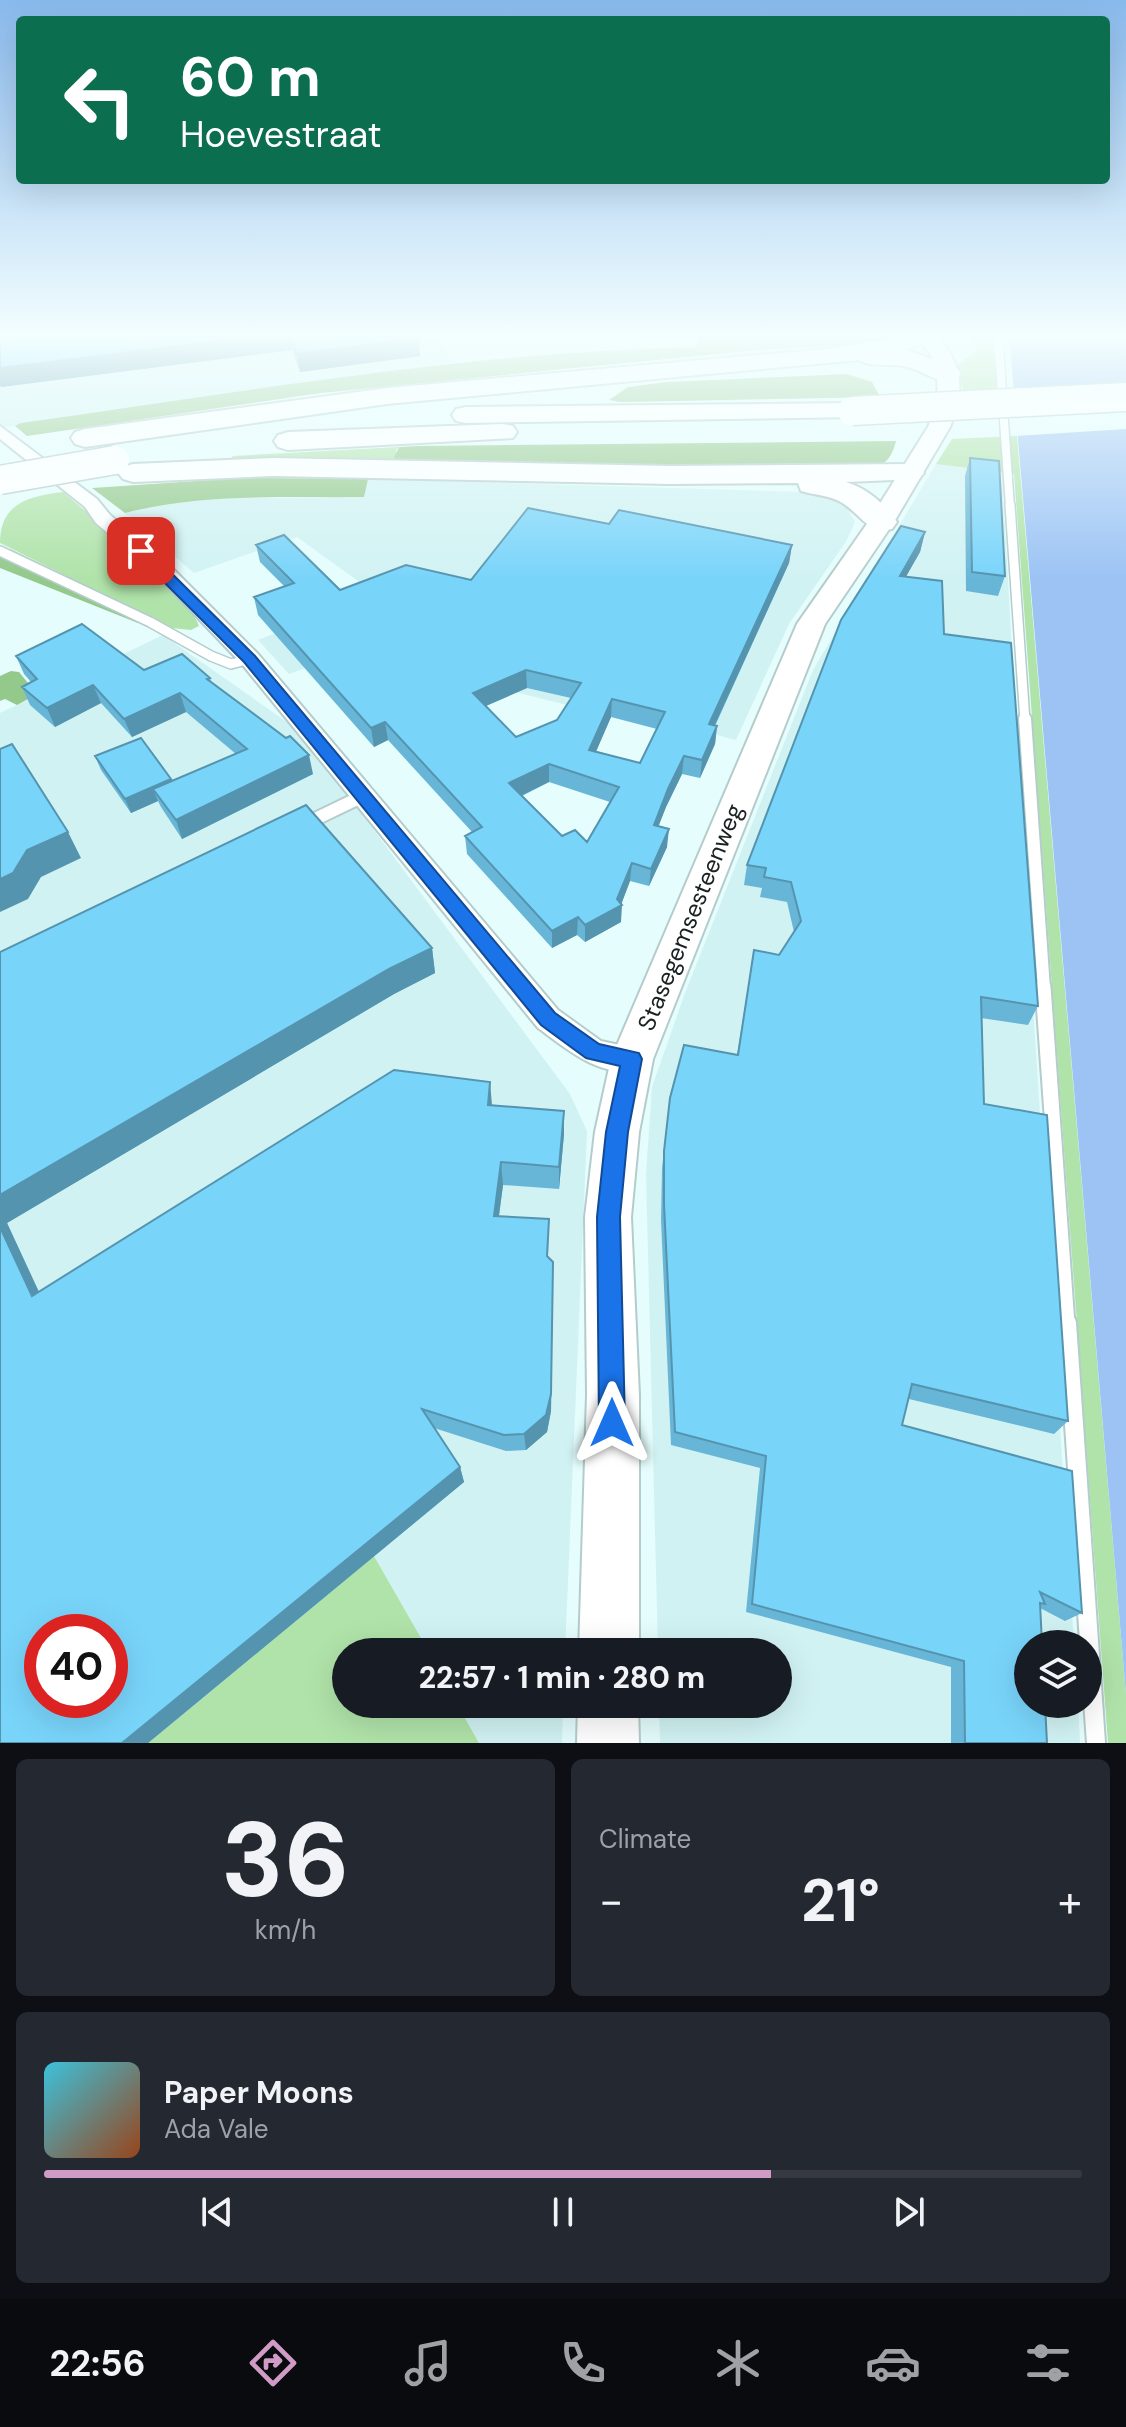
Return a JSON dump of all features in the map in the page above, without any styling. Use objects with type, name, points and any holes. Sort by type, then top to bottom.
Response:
[{"type":"highway","points":[[0,483],[107,454],[289,416]]},
{"type":"highway","points":[[852,421],[891,416]]},
{"type":"highway","points":[[0,460],[369,436],[852,421],[1126,417]]},
{"type":"highway","points":[[0,453],[107,454],[273,467],[670,475],[909,473]]},
{"type":"highway","points":[[670,475],[826,486],[864,501],[881,522]]},
{"type":"street","name":"Stasegemsesteenweg","points":[[609,1638],[613,1395],[608,1217],[617,1132],[632,1059],[811,624],[881,522],[943,416]]},
{"type":"street","points":[[0,431],[41,462],[160,567],[250,659],[548,1019],[594,1052],[632,1059]]},
{"type":"street","points":[[608,1718],[608,1743]]},
{"type":"lane","points":[[1004,416],[1096,1743]]},
{"type":"lane","points":[[0,551],[150,622],[211,656],[231,664],[250,659]]},
{"type":"lane","points":[[293,830],[363,796]]},
{"type":"shaded area","points":[[0,416],[81,416],[0,428]]},
{"type":"shaded area","points":[[936,464],[1002,473],[1073,1630],[1014,1630],[1014,1718],[1079,1718],[1080,1743],[660,1743],[659,1718],[792,1718],[792,1638],[658,1638],[646,1174],[652,1087],[685,993],[813,670]]},
{"type":"shaded area","points":[[368,479],[803,492],[829,495],[843,501],[855,522],[847,540],[789,624],[736,740],[643,716],[639,723],[352,651],[289,674],[258,640],[376,594],[297,537],[194,573],[125,513],[168,502],[213,498],[363,497]]},
{"type":"shaded area","points":[[163,635],[301,732],[570,1094],[587,1131],[566,1638],[421,1638],[374,1556],[148,1743],[0,1743],[0,713]]},
{"type":"shaded area","points":[[465,1718],[563,1718],[562,1743],[479,1743]]},
{"type":"green space","points":[[68,416],[161,416],[27,436],[15,426]]},
{"type":"green space","points":[[1017,436],[1126,1694],[1126,1743],[1108,1743],[1014,474],[936,464],[952,439]]},
{"type":"green space","points":[[896,441],[891,455],[883,463],[857,469],[398,463],[393,460],[399,447],[417,446]]},
{"type":"green space","points":[[399,447],[396,450],[398,463],[227,462],[233,456]]},
{"type":"green space","points":[[241,478],[368,479],[364,497],[214,499],[125,513],[92,488]]},
{"type":"green space","points":[[63,492],[160,578],[179,597],[199,626],[191,630],[172,628],[0,543],[1,529],[11,510],[28,499]]},
{"type":"green space","points":[[10,549],[150,616],[138,623],[0,568],[0,554]]},
{"type":"green space","points":[[11,671],[19,672],[37,694],[17,705],[5,699],[0,701],[0,676]]},
{"type":"green space","points":[[374,1556],[421,1638],[332,1638],[332,1718],[465,1718],[479,1743],[148,1743]]},
{"type":"water","points":[[1016,416],[1126,416],[1126,1694]]},
{"type":"pier","points":[[1012,416],[1126,416],[1126,429],[1014,436]]},
{"type":"building","points":[[970,458],[999,461],[1005,576],[972,572]]},
{"type":"building","points":[[528,508],[609,524],[619,510],[792,545],[709,724],[717,726],[702,760],[684,756],[668,789],[654,825],[669,829],[651,869],[632,863],[617,899],[622,905],[585,925],[578,917],[552,931],[465,836],[482,827],[385,722],[371,728],[254,597],[294,583],[256,545],[284,535],[340,590],[406,565],[471,580]],"holes":[[[526,670],[581,683],[557,720],[516,737],[473,693]],[[612,699],[665,712],[640,763],[589,750]],[[549,764],[619,787],[587,842],[575,830],[562,836],[509,783]]]},
{"type":"building","points":[[901,526],[925,532],[900,576],[942,581],[944,634],[1011,643],[1038,1006],[981,997],[984,1104],[1047,1115],[1068,1421],[912,1384],[902,1425],[1072,1471],[1082,1613],[1040,1592],[1045,1604],[1040,1603],[1041,1630],[1014,1630],[1014,1718],[1046,1718],[1047,1743],[965,1743],[964,1661],[752,1604],[766,1456],[675,1432],[664,1204],[664,1151],[670,1098],[684,1045],[738,1055],[754,950],[779,955],[801,921],[791,882],[764,877],[766,868],[747,865],[841,620]]},
{"type":"building","points":[[82,624],[144,670],[182,654],[210,678],[207,679],[286,738],[290,736],[309,755],[176,820],[153,789],[247,749],[180,693],[124,719],[93,685],[47,708],[22,687],[37,679],[16,656]]},
{"type":"building","points":[[141,738],[171,779],[125,799],[95,756]]},
{"type":"building","points":[[12,744],[68,832],[27,850],[13,873],[0,879],[0,749]]},
{"type":"building","points":[[306,805],[432,948],[389,969],[0,1195],[0,952]]},
{"type":"building","points":[[394,1070],[490,1082],[488,1105],[564,1111],[559,1167],[501,1162],[494,1216],[549,1219],[547,1256],[553,1262],[551,1394],[546,1415],[524,1434],[504,1435],[422,1409],[460,1467],[122,1743],[0,1743],[0,1227],[32,1296]]},
{"type":"route","points":[[141,551],[250,659],[548,1019],[594,1052],[632,1059],[617,1132],[608,1217],[612,1423]]}]
